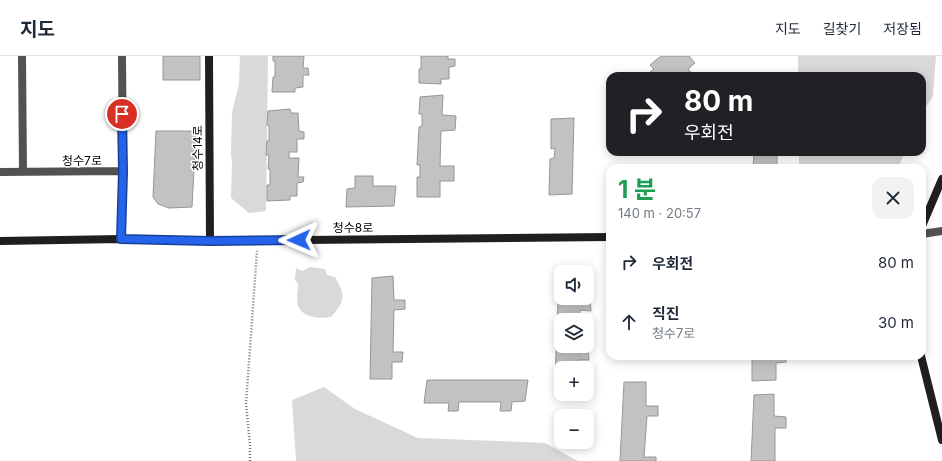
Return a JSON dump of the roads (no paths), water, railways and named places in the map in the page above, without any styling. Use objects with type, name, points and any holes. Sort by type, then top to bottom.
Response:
[{"type":"street","points":[[22,56],[23,172]]},
{"type":"street","points":[[121,239],[123,171],[122,56]]},
{"type":"street","name":"청수14로","points":[[209,56],[210,241]]},
{"type":"street","name":"청수7로","points":[[0,172],[123,171]]},
{"type":"street","points":[[926,216],[942,178]]},
{"type":"street","points":[[926,233],[942,231]]},
{"type":"street","name":"청수8로","points":[[0,241],[121,239],[210,241],[606,237]]},
{"type":"street","points":[[922,360],[942,440]]}]
